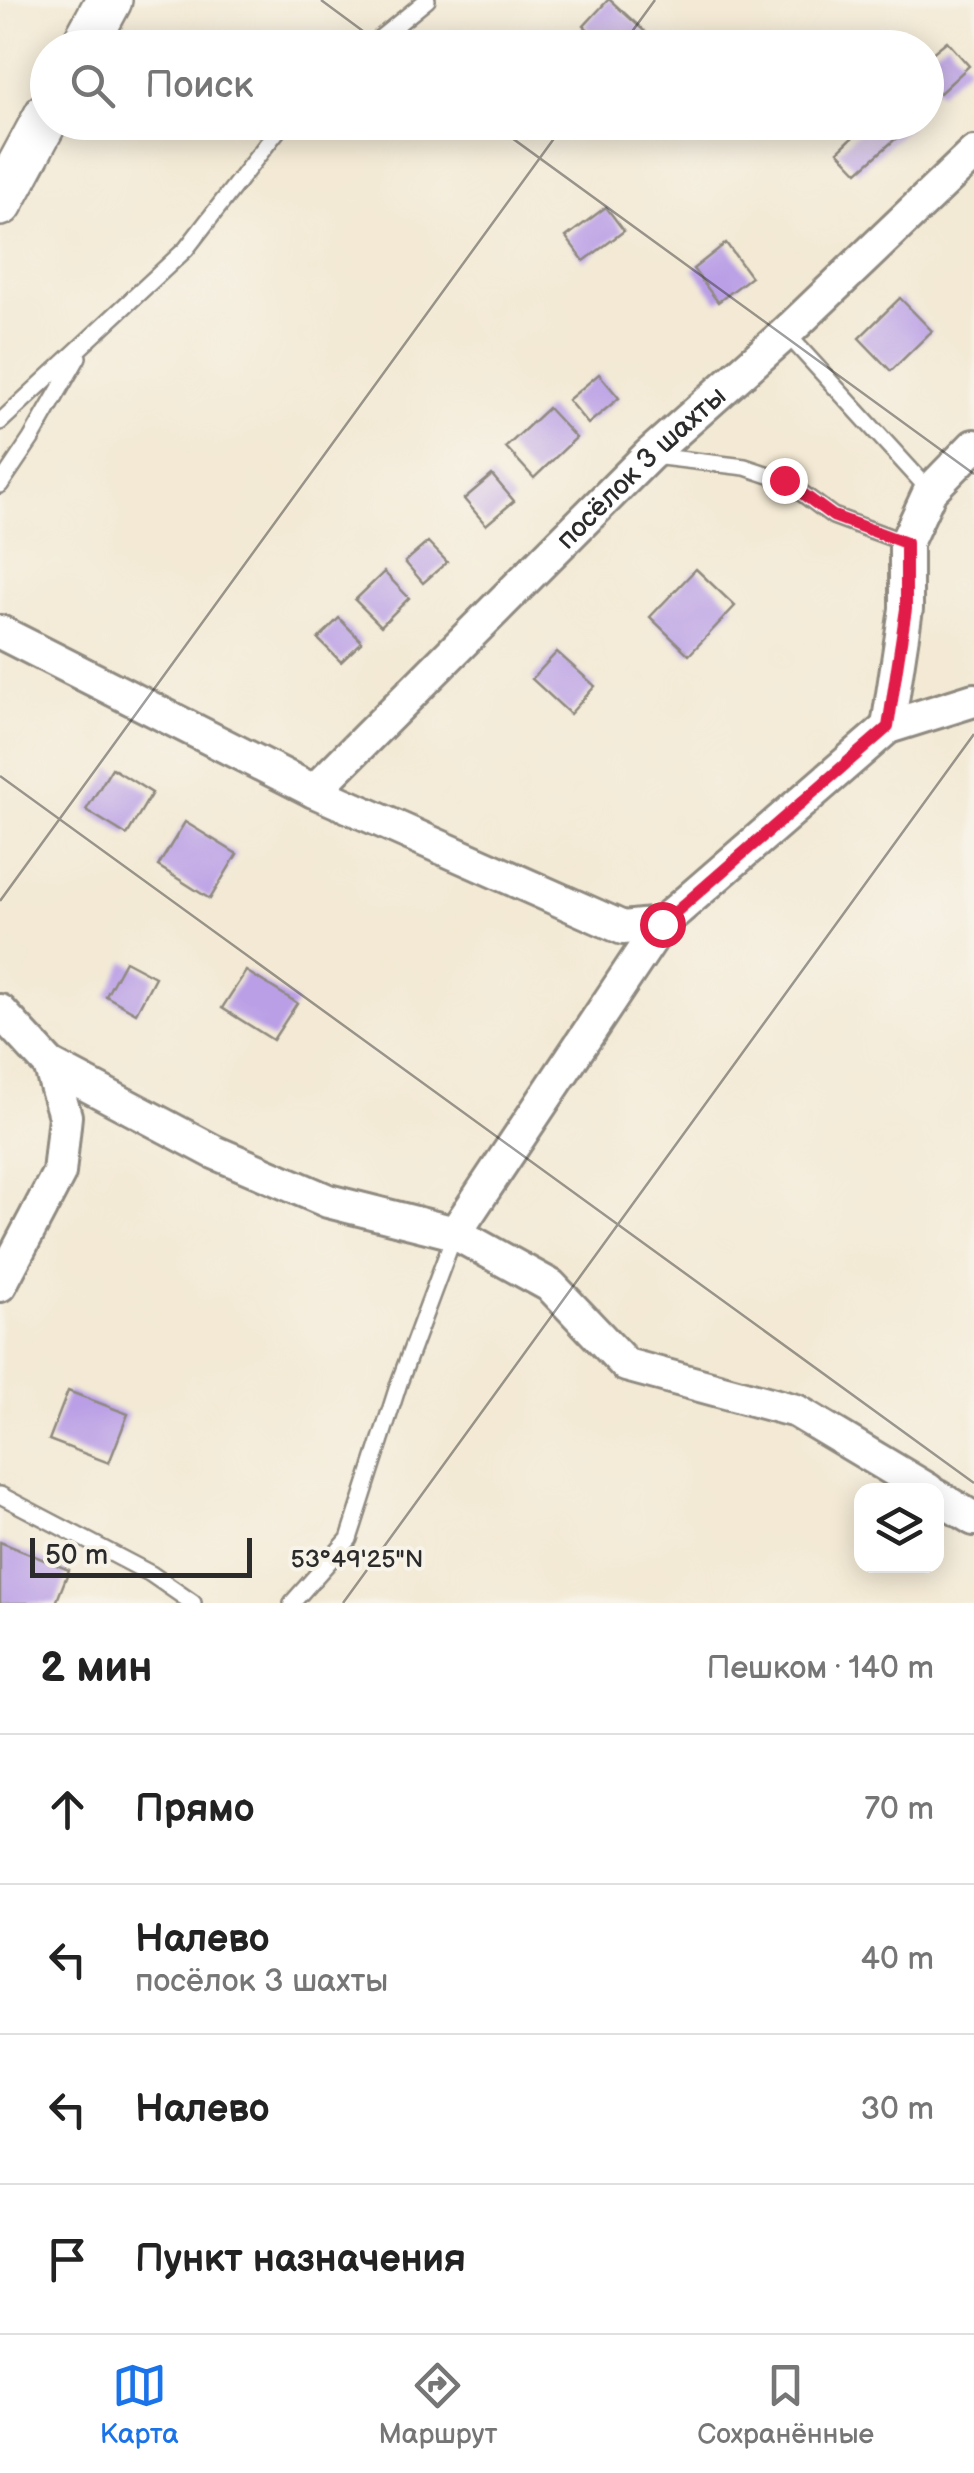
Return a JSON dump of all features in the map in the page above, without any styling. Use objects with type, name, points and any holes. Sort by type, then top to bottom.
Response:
[{"type":"main road","points":[[93,30],[109,0]]},
{"type":"main road","points":[[0,203],[34,140]]},
{"type":"street","name":"посёлок 3 шахты","points":[[314,791],[649,455],[786,334],[974,153]]},
{"type":"street","points":[[888,727],[906,609],[906,543],[930,491],[974,446]]},
{"type":"street","points":[[0,632],[314,791],[622,928],[662,924]]},
{"type":"street","points":[[455,1233],[662,924],[888,727],[974,700]]},
{"type":"street","points":[[0,1011],[50,1065],[214,1152],[312,1194],[455,1233],[551,1286],[626,1365],[796,1410],[916,1483]]},
{"type":"street","points":[[0,1284],[60,1173],[65,1116],[50,1065]]},
{"type":"street","points":[[944,1501],[974,1518]]},
{"type":"lane","points":[[390,30],[427,0]]},
{"type":"lane","points":[[0,422],[186,249],[270,140]]},
{"type":"lane","points":[[786,334],[930,491]]},
{"type":"lane","points":[[0,485],[88,341]]},
{"type":"lane","points":[[649,455],[758,471],[784,480],[833,516],[906,543]]},
{"type":"lane","points":[[292,1603],[348,1539],[399,1383],[455,1233]]},
{"type":"lane","points":[[0,1495],[151,1574],[192,1603]]},
{"type":"building","points":[[610,0],[643,30],[588,30],[584,26]]},
{"type":"building","points":[[947,41],[969,66],[944,89]]},
{"type":"building","points":[[850,140],[894,140],[858,172],[838,151]]},
{"type":"building","points":[[606,207],[624,231],[584,261],[566,237]]},
{"type":"building","points":[[726,243],[751,277],[718,302],[693,269]]},
{"type":"building","points":[[900,298],[932,331],[891,371],[859,338]]},
{"type":"building","points":[[599,374],[619,398],[588,424],[568,400]]},
{"type":"building","points":[[548,408],[576,438],[534,478],[506,447]]},
{"type":"building","points":[[492,475],[514,501],[486,525],[464,499]]},
{"type":"building","points":[[428,542],[447,562],[423,583],[405,562]]},
{"type":"building","points":[[696,569],[735,606],[689,655],[650,617]]},
{"type":"building","points":[[384,572],[409,598],[381,626],[355,600]]},
{"type":"building","points":[[339,618],[362,642],[341,662],[318,639]]},
{"type":"building","points":[[557,652],[595,686],[570,714],[532,679]]},
{"type":"building","points":[[112,768],[152,793],[127,835],[86,810]]},
{"type":"building","points":[[185,822],[237,854],[210,899],[158,866]]},
{"type":"building","points":[[125,961],[155,977],[136,1013],[106,996]]},
{"type":"building","points":[[246,971],[297,1003],[273,1040],[222,1008]]},
{"type":"building","points":[[68,1391],[128,1414],[109,1463],[49,1440]]},
{"type":"building","points":[[0,1542],[69,1570],[56,1603],[0,1603]]},
{"type":"route","points":[[662,924],[888,727],[906,609],[906,543],[833,516],[784,480]]}]
